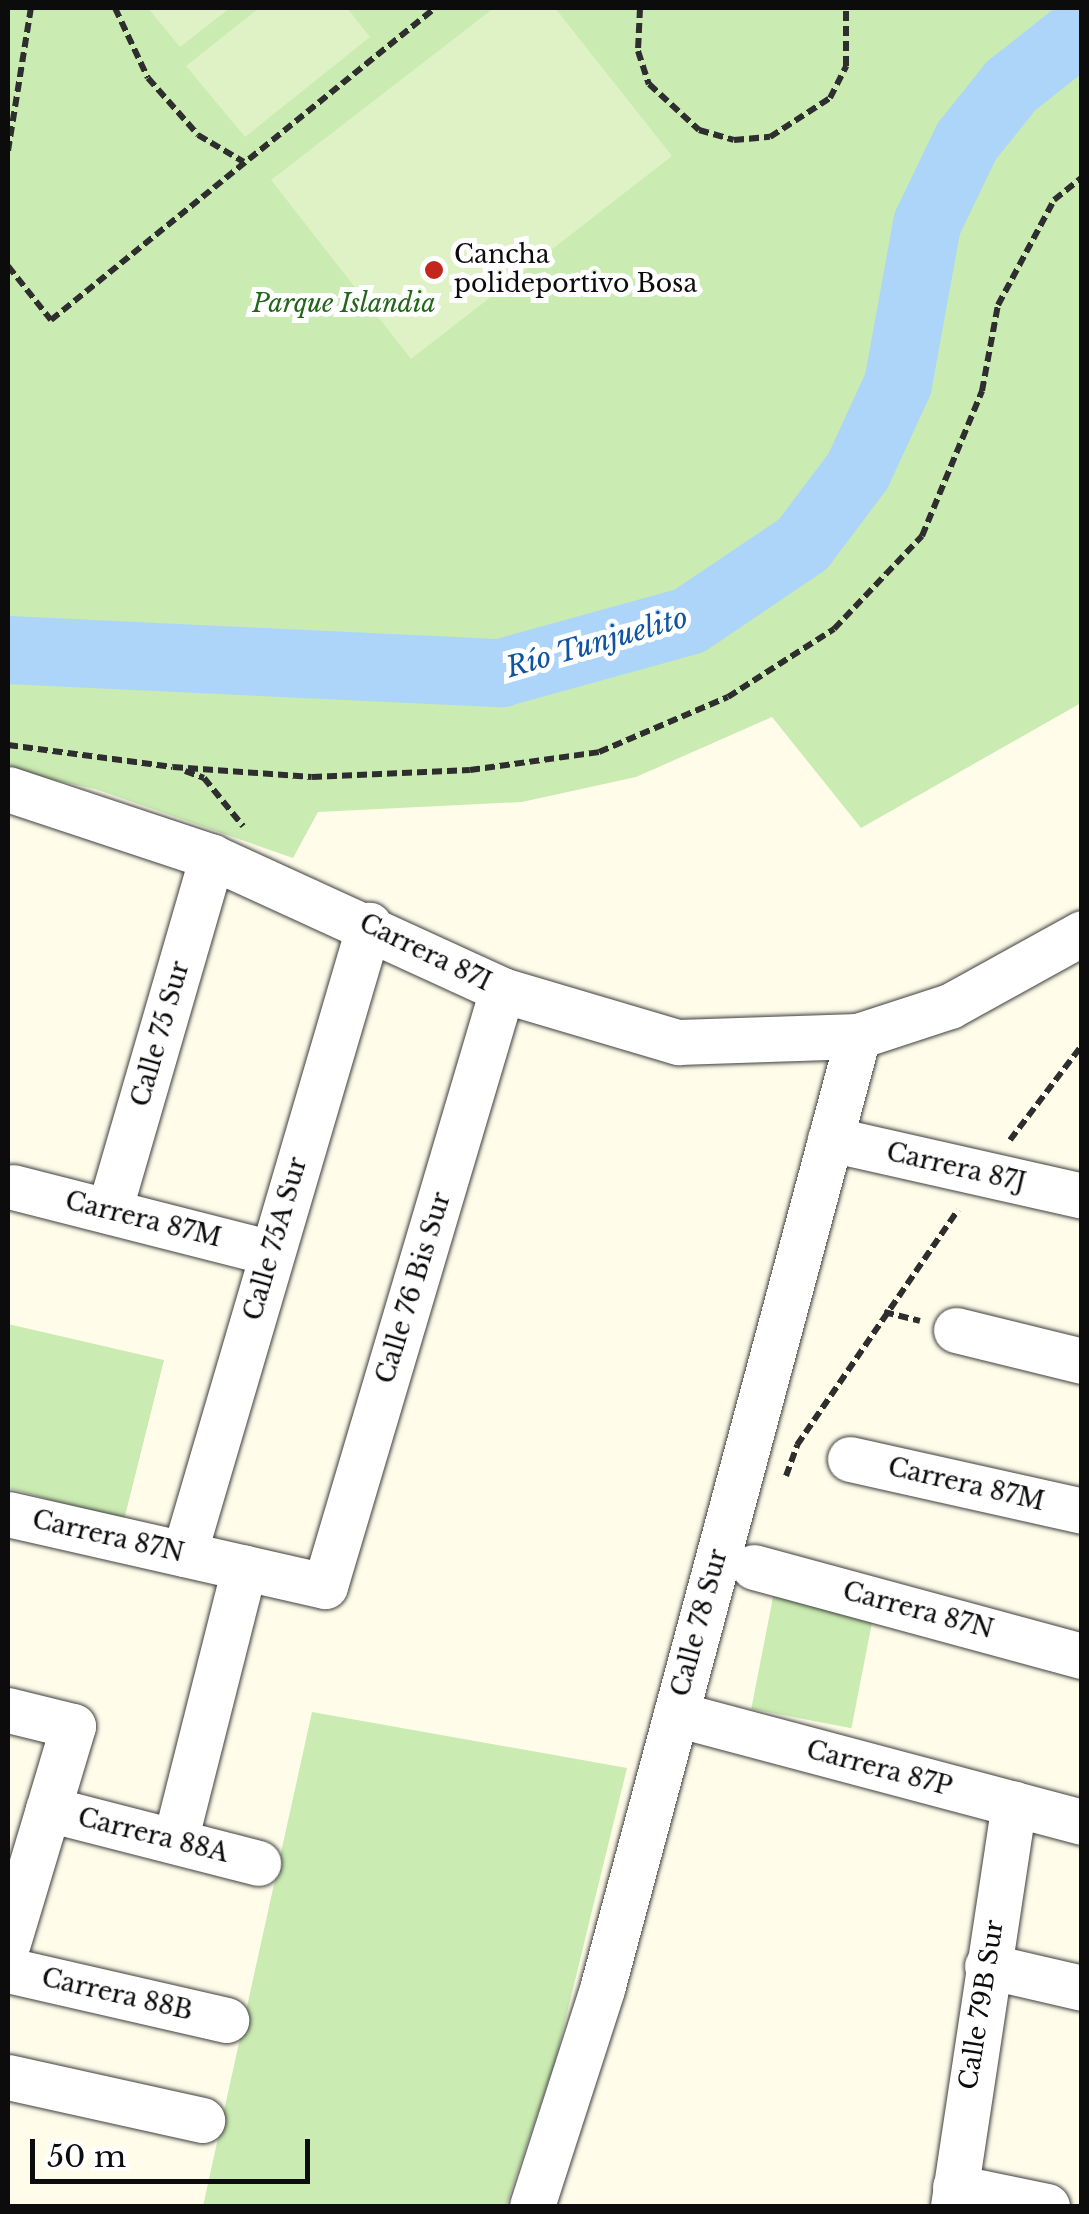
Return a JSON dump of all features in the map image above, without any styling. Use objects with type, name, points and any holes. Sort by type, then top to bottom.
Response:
[{"type":"street","name":"Carrera 87I","points":[[8,789],[212,856],[502,990],[678,1042],[858,1036],[950,1006],[1082,933]]},
{"type":"street","name":"Calle 75 Sur","points":[[109,1211],[212,856]]},
{"type":"street","name":"Calle 75A Sur","points":[[184,1554],[368,925]]},
{"type":"street","name":"Calle 76 Bis Sur","points":[[325,1586],[502,990]]},
{"type":"street","name":"Calle 78 Sur","points":[[532,2206],[676,1714],[858,1036]]},
{"type":"street","name":"Carrera 87J","points":[[830,1139],[1082,1196]]},
{"type":"street","name":"Carrera 87M","points":[[13,1187],[272,1254]]},
{"type":"street","points":[[956,1330],[1082,1361]]},
{"type":"street","name":"Carrera 87M","points":[[850,1459],[1082,1511]]},
{"type":"street","name":"Carrera 87N","points":[[8,1514],[325,1586]]},
{"type":"street","name":"Carrera 87N","points":[[754,1566],[1082,1656]]},
{"type":"street","points":[[175,1841],[244,1568]]},
{"type":"street","points":[[8,1710],[73,1726],[48,1808],[14,1896],[8,1942]]},
{"type":"street","name":"Carrera 87P","points":[[676,1714],[1082,1822]]},
{"type":"street","name":"Calle 79B Sur","points":[[954,2197],[1014,1804]]},
{"type":"street","name":"Carrera 88A","points":[[48,1808],[258,1862]]},
{"type":"street","points":[[987,1966],[1082,1988]]},
{"type":"street","name":"Carrera 88B","points":[[8,1970],[226,2020]]},
{"type":"street","points":[[8,2076],[202,2120]]},
{"type":"street","points":[[954,2197],[1047,2206]]},
{"type":"path","points":[[8,151],[32,8]]},
{"type":"path","points":[[115,8],[148,78],[198,135],[244,162]]},
{"type":"path","points":[[8,266],[52,320],[434,8]]},
{"type":"path","points":[[640,8],[638,51],[649,84],[699,130],[734,140],[770,138],[830,98],[846,66],[846,8]]},
{"type":"path","points":[[8,744],[173,767],[312,777],[470,770],[599,752],[728,698],[819,638],[922,536],[982,391],[998,305],[1054,200],[1082,176]]},
{"type":"path","points":[[173,767],[225,798],[286,889]]},
{"type":"path","points":[[778,1497],[797,1445],[985,1174],[1082,1045]]},
{"type":"green space","name":"Parque Islandia","points":[[8,8],[1081,8],[1081,703],[861,828],[772,717],[636,777],[522,802],[318,812],[293,858],[95,789],[8,770]]},
{"type":"green space","points":[[148,8],[230,8],[180,47]]},
{"type":"green space","points":[[259,8],[347,8],[370,37],[245,137],[186,66]]},
{"type":"green space","name":"Cancha polideportivo Bosa","points":[[494,8],[555,8],[672,156],[411,359],[271,180]]},
{"type":"green space","points":[[8,1324],[164,1360],[124,1520],[8,1488]]},
{"type":"green space","points":[[774,1592],[874,1611],[851,1728],[751,1709]]},
{"type":"green space","points":[[312,1712],[627,1768],[555,2062],[506,2206],[203,2206]]},
{"type":"waterway","name":"Río Tunjuelito","points":[[8,650],[501,673],[689,621],[803,544],[858,471],[898,384],[927,224],[967,141],[1011,86],[1082,30]]},
{"type":"place","name":"Cancha polideportivo Bosa","points":[[434,270]]}]
